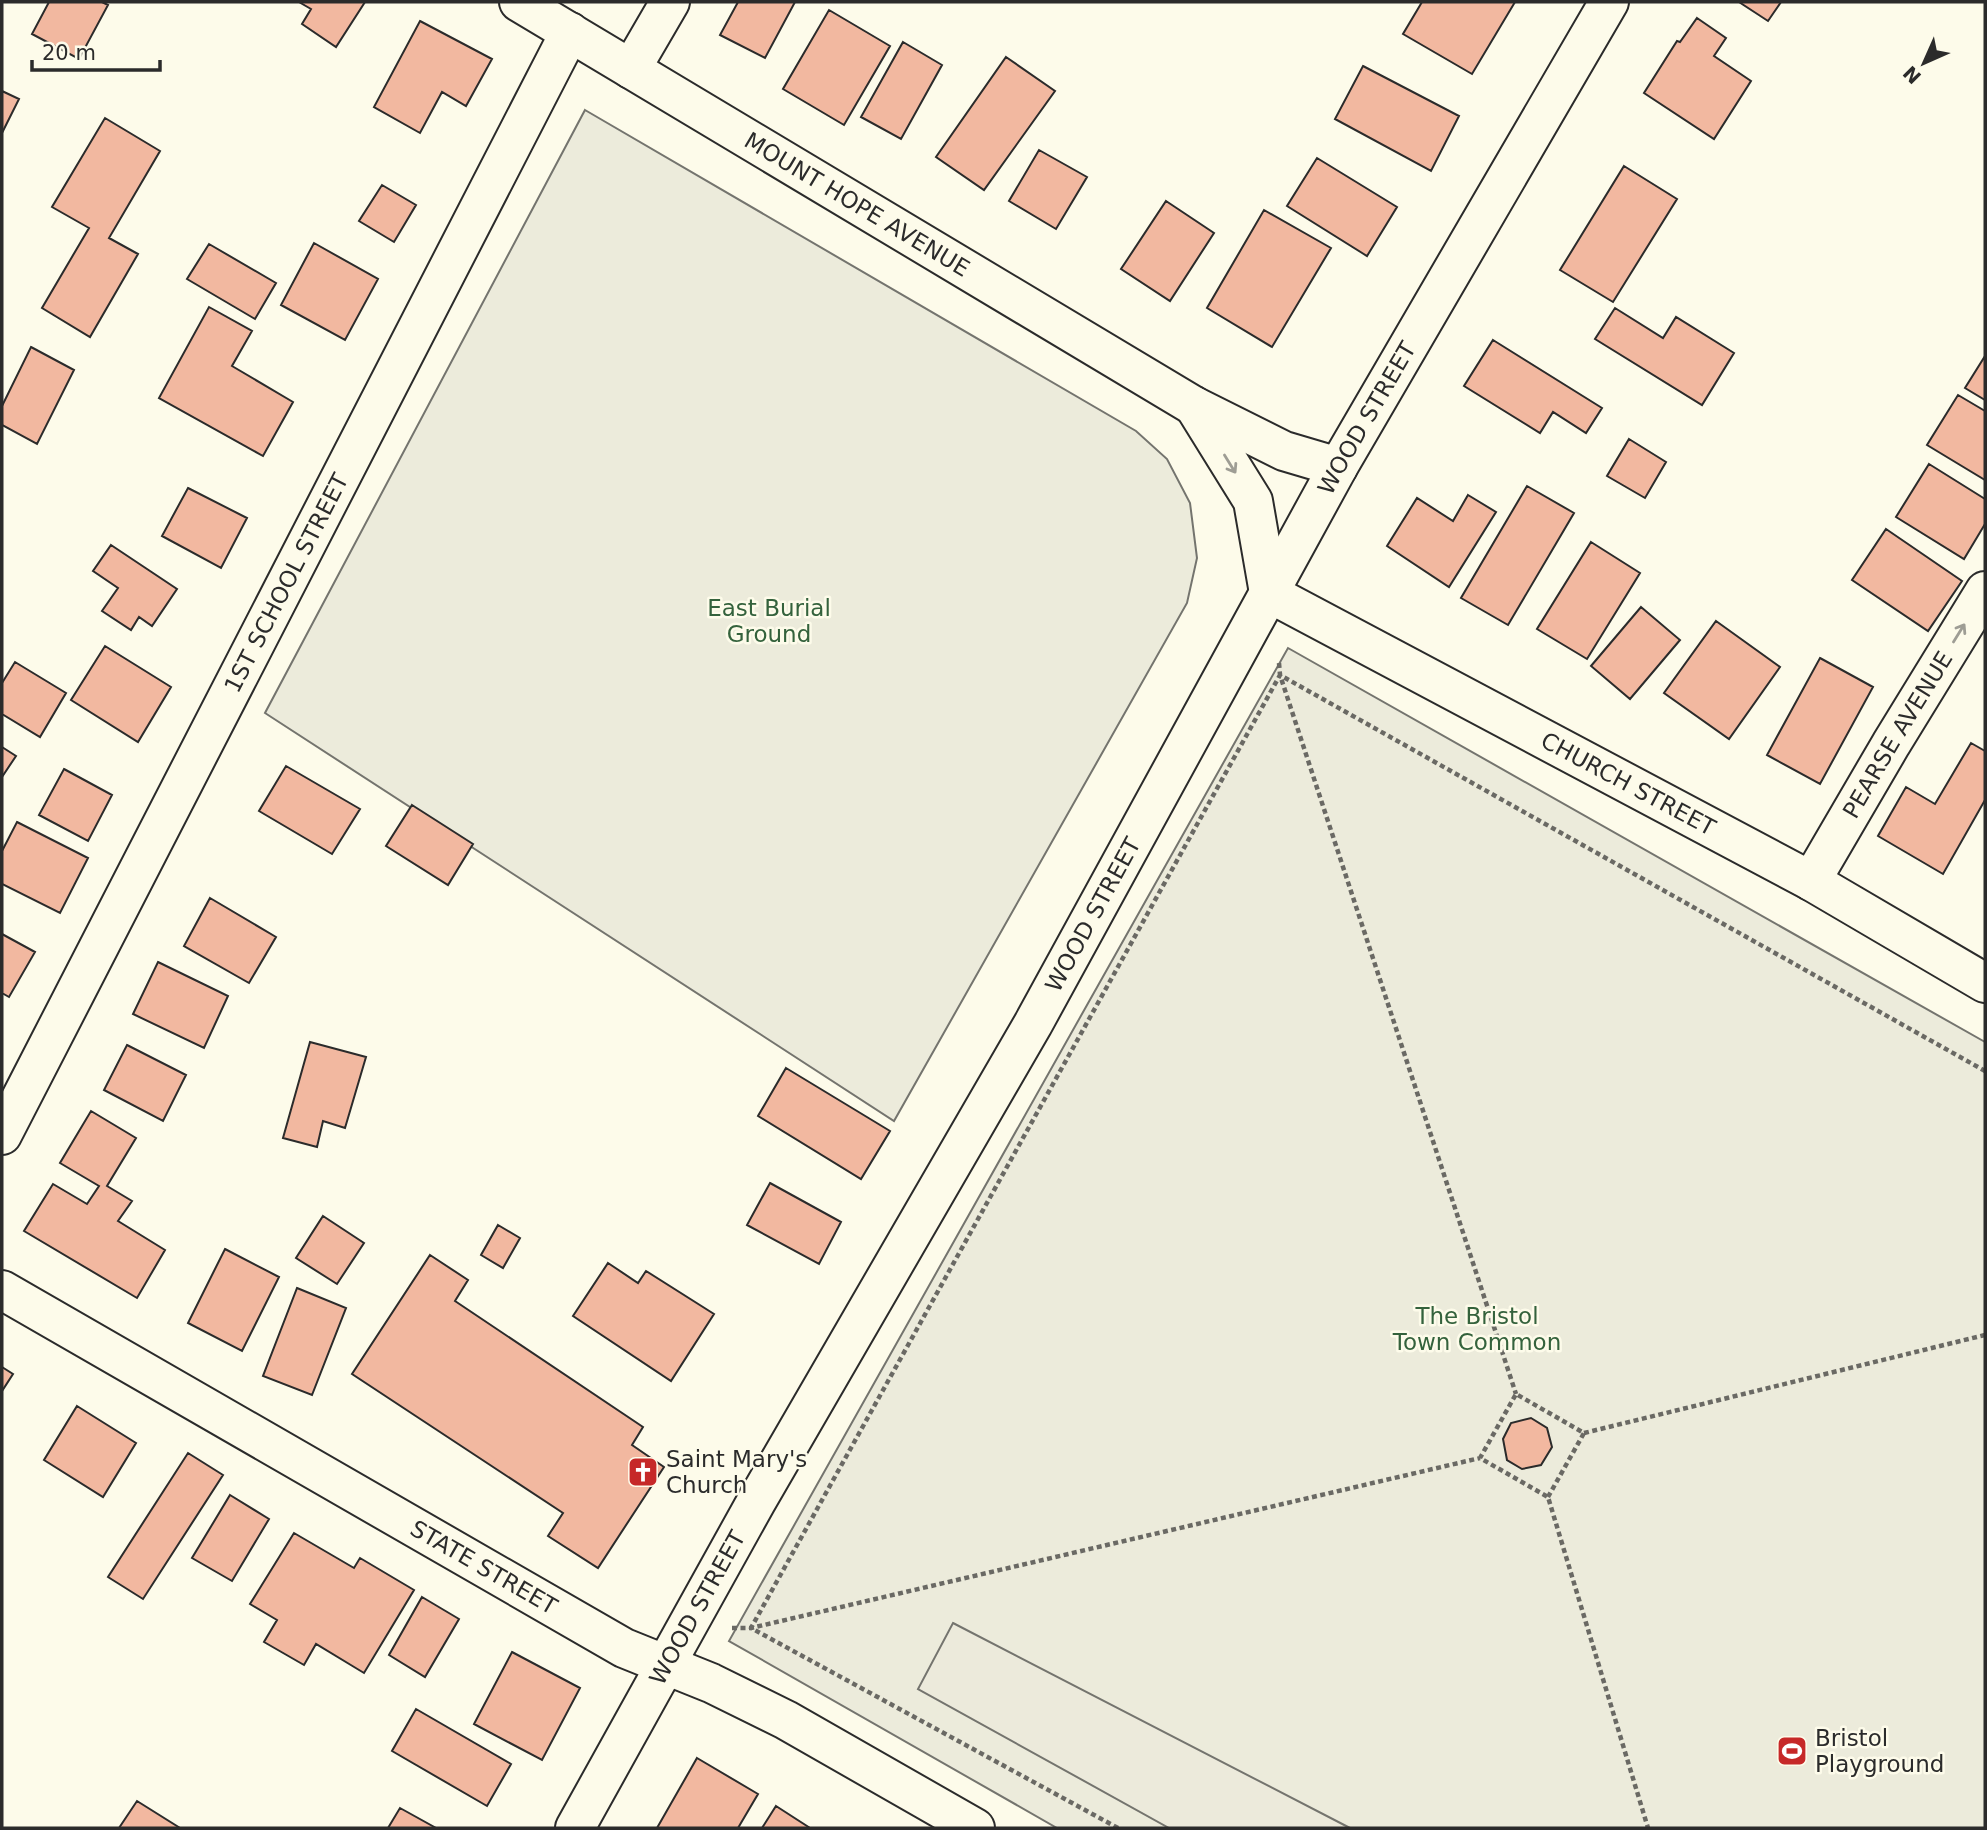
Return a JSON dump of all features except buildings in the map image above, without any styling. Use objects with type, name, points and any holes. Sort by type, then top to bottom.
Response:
[{"type":"street","name":"MOUNT HOPE AVENUE","points":[[519,2],[1194,406],[1284,451],[1338,467]]},
{"type":"street","points":[[631,69],[670,2]]},
{"type":"street","name":"WOOD STREET","points":[[575,1828],[667,1667],[756,1502],[1033,1024],[1338,467],[1609,2]]},
{"type":"street","name":"1ST SCHOOL STREET","points":[[2,1135],[570,32]]},
{"type":"street","name":"MOUNT HOPE AVENUE","points":[[1194,406],[1253,501],[1269,593]]},
{"type":"street","name":"PEARSE AVENUE","points":[[1811,881],[1985,591]]},
{"type":"street","name":"CHURCH STREET","points":[[1269,593],[1811,881],[1985,983]]},
{"type":"street","name":"STATE STREET","points":[[2,1290],[624,1648],[711,1683],[786,1720],[975,1828]]},
{"type":"path","points":[[1278,661],[1280,675],[1516,1394],[1584,1433],[1985,1335]]},
{"type":"path","points":[[751,1628],[1280,675]]},
{"type":"path","points":[[1280,675],[1985,1071]]},
{"type":"path","points":[[1480,1458],[1516,1394]]},
{"type":"path","points":[[1548,1497],[1584,1433]]},
{"type":"path","points":[[686,1630],[751,1628],[1480,1458],[1548,1497],[1648,1828]]},
{"type":"path","points":[[751,1628],[1118,1828]]},
{"type":"green space","name":"East Burial Ground","points":[[585,110],[1136,431],[1167,459],[1190,503],[1197,558],[1187,603],[894,1121],[265,713]]},
{"type":"green space","name":"The Bristol Town Common","points":[[1288,648],[1985,1042],[1985,1828],[1057,1828],[729,1641]]},
{"type":"shaded area","points":[[953,1623],[1350,1828],[1169,1828],[918,1689]]},
{"type":"place","name":"Saint Mary's Church","points":[[643,1472]]},
{"type":"place","name":"Bristol Playground","points":[[1792,1751]]}]
